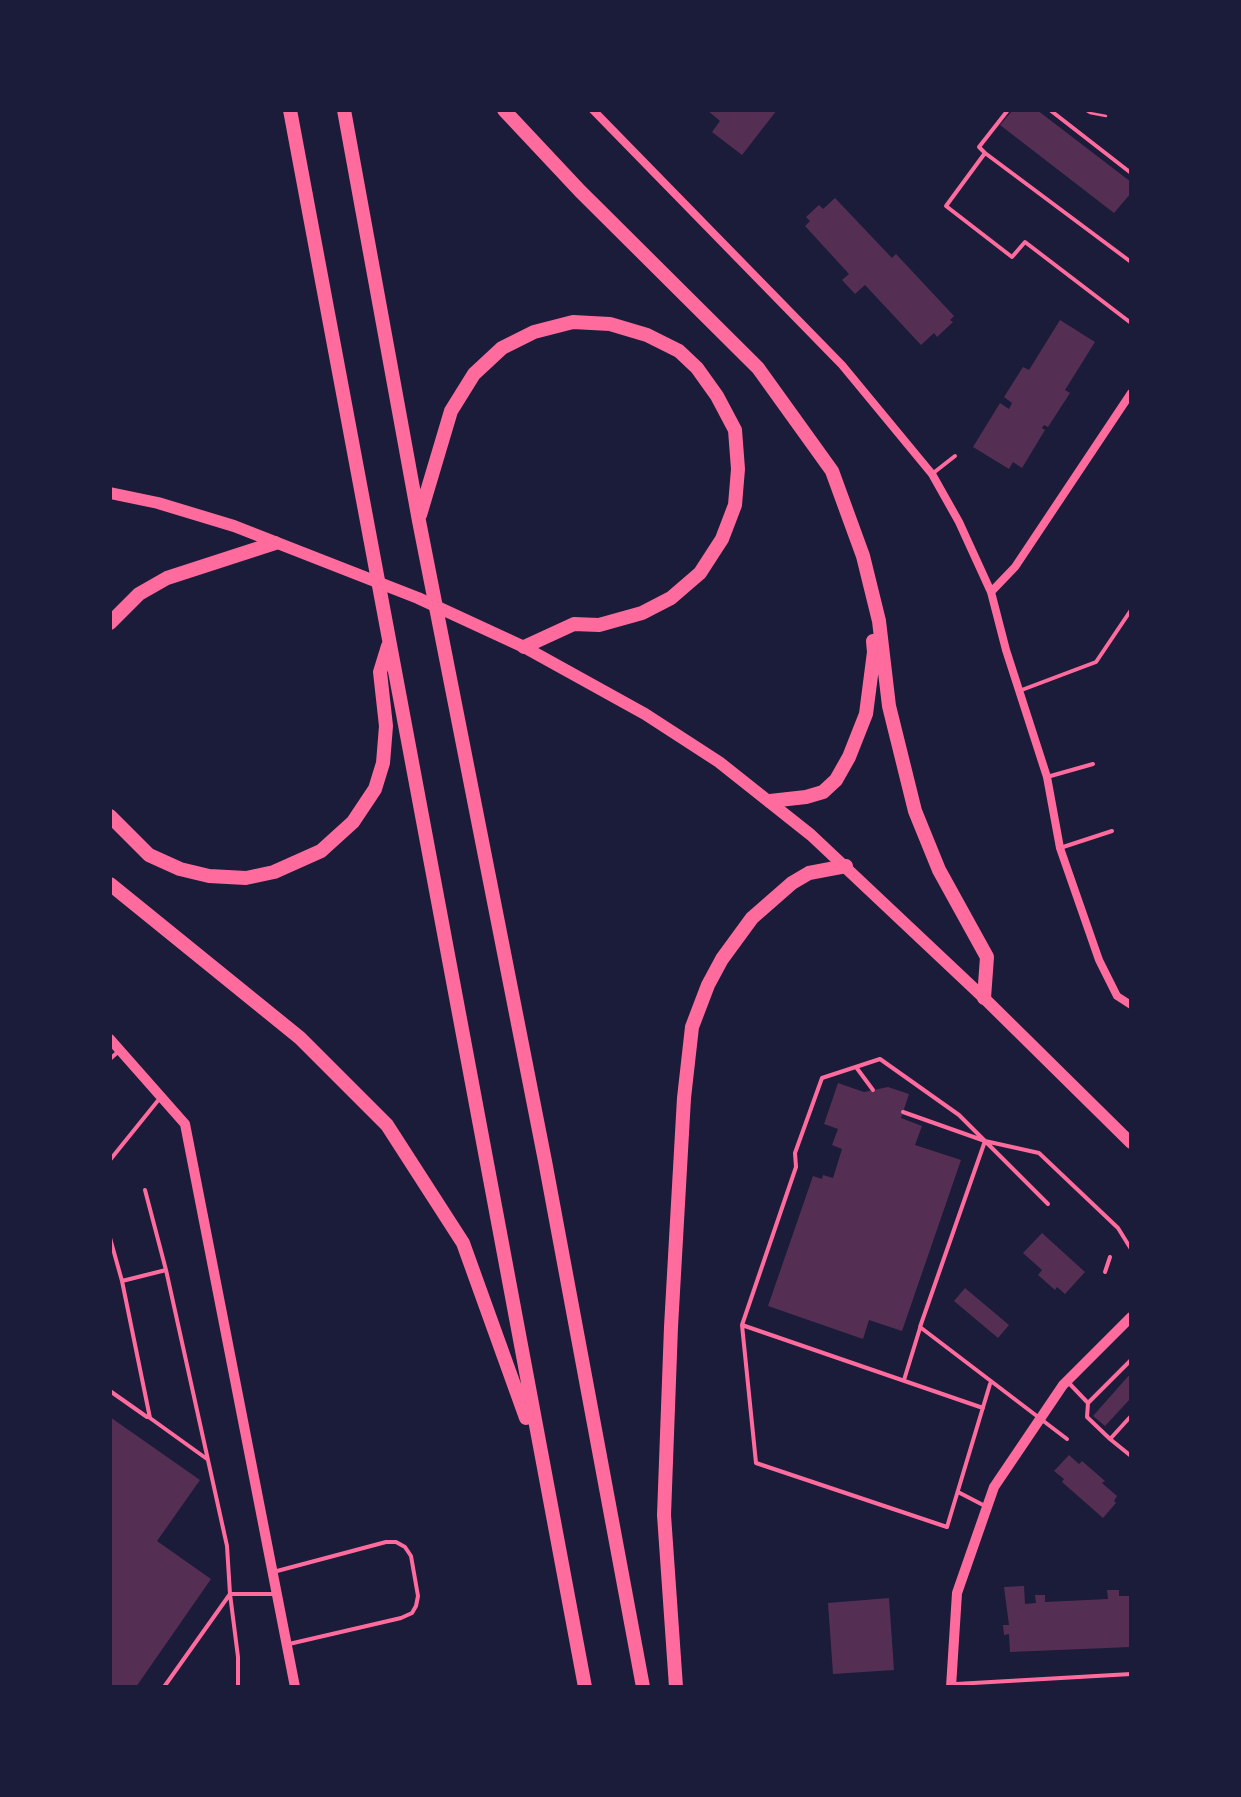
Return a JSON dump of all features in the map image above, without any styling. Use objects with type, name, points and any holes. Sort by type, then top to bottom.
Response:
[{"type":"highway","points":[[290,110],[584,1687]]},
{"type":"highway","points":[[344,110],[643,1687]]},
{"type":"highway","points":[[504,110],[758,368],[832,471],[862,556],[879,621],[888,706],[915,811],[939,870],[986,957],[984,998]]},
{"type":"highway","points":[[419,521],[451,411],[474,374],[502,348],[534,332],[574,322],[610,324],[647,334],[679,351],[697,368],[735,430],[735,505],[722,539],[700,572],[671,598],[642,614],[600,625],[574,624],[524,647]]},
{"type":"highway","points":[[110,623],[139,594],[167,578],[275,542]]},
{"type":"highway","points":[[770,801],[823,792],[836,780],[849,757],[866,714],[874,652],[862,556]]},
{"type":"highway","points":[[110,816],[149,854],[180,869],[209,876],[246,878],[274,872],[321,850],[353,822],[375,788],[384,763],[386,726],[380,672],[390,640]]},
{"type":"highway","points":[[676,1687],[664,1515],[684,1098],[692,1027],[722,959],[752,918],[808,874],[846,866]]},
{"type":"highway","points":[[110,884],[300,1038],[387,1125],[463,1243],[541,1461]]},
{"type":"main road","points":[[110,493],[234,526],[418,598],[524,647],[645,714],[770,801],[846,866],[1131,1143]]},
{"type":"street","points":[[594,110],[842,365],[932,474],[991,592],[1047,777],[1060,848],[1099,960],[1117,996],[1131,1005]]},
{"type":"street","points":[[991,592],[1016,567],[1131,393]]},
{"type":"street","points":[[110,1039],[185,1124],[295,1687]]},
{"type":"street","points":[[951,1686],[956,1593],[994,1487],[1068,1381],[1131,1317]]},
{"type":"lane","points":[[1008,110],[979,148],[1131,262]]},
{"type":"lane","points":[[1050,110],[1131,173]]},
{"type":"lane","points":[[985,152],[946,206],[1012,257],[1025,242],[1131,323]]},
{"type":"lane","points":[[932,474],[955,456]]},
{"type":"lane","points":[[1019,691],[1096,662],[1131,610]]},
{"type":"lane","points":[[1047,777],[1094,764]]},
{"type":"lane","points":[[1060,848],[1112,830]]},
{"type":"lane","points":[[110,1059],[120,1050]]},
{"type":"lane","points":[[991,1382],[947,1528],[756,1463],[742,1325],[822,1078],[880,1058],[958,1115],[1048,1204]]},
{"type":"lane","points":[[856,1067],[873,1090]]},
{"type":"lane","points":[[110,1160],[113,1151],[161,1097]]},
{"type":"lane","points":[[903,1112],[985,1142],[1039,1152],[1118,1228],[1131,1248]]},
{"type":"lane","points":[[904,1380],[985,1142]]},
{"type":"lane","points":[[145,1190],[228,1546],[238,1687]]},
{"type":"lane","points":[[110,1238],[150,1418]]},
{"type":"lane","points":[[1105,1272],[1110,1257]]},
{"type":"lane","points":[[122,1280],[166,1270]]},
{"type":"lane","points":[[742,1325],[983,1408]]},
{"type":"lane","points":[[920,1327],[1066,1439]]},
{"type":"lane","points":[[1131,1360],[1088,1403],[1087,1417],[1131,1456]]},
{"type":"lane","points":[[1068,1381],[1088,1403]]},
{"type":"lane","points":[[110,1391],[209,1460]]},
{"type":"lane","points":[[1110,1439],[1131,1416]]},
{"type":"lane","points":[[958,1492],[986,1507]]},
{"type":"lane","points":[[272,1572],[386,1542],[405,1547],[411,1556],[418,1596],[412,1613],[286,1645]]},
{"type":"lane","points":[[230,1594],[276,1594]]},
{"type":"lane","points":[[164,1687],[230,1594]]},
{"type":"lane","points":[[951,1686],[1131,1674]]},
{"type":"path","points":[[1086,110],[1106,116]]},
{"type":"building","points":[[707,110],[777,110],[742,155],[712,132],[720,121]]},
{"type":"building","points":[[1013,110],[1037,110],[1131,182],[1131,193],[1114,213],[1000,125]]},
{"type":"building","points":[[835,198],[892,258],[896,254],[954,316],[937,337],[934,333],[921,345],[865,285],[855,294],[842,280],[849,274],[805,226],[810,221],[806,217]]},
{"type":"building","points":[[1060,320],[1095,342],[1065,390],[1070,393],[1048,427],[1042,428],[1045,430],[1022,468],[1013,462],[1009,469],[973,447],[1000,403],[1009,409],[1012,403],[1004,397],[1023,367],[1029,370]]},
{"type":"building","points":[[838,1083],[864,1092],[888,1087],[909,1094],[901,1118],[922,1126],[915,1145],[961,1160],[902,1331],[869,1320],[863,1339],[768,1306],[813,1176],[833,1178],[842,1149],[832,1145],[838,1129],[824,1124]]},
{"type":"building","points":[[1042,1233],[1085,1272],[1065,1294],[1038,1275],[1042,1270],[1023,1253]]},
{"type":"building","points":[[965,1288],[1009,1325],[998,1338],[954,1301]]},
{"type":"building","points":[[1131,1373],[1131,1398],[1105,1426],[1093,1416]]},
{"type":"building","points":[[110,1417],[200,1480],[157,1541],[211,1579],[136,1687],[110,1687]]},
{"type":"building","points":[[1069,1455],[1079,1464],[1082,1461],[1117,1496],[1103,1518],[1054,1471]]},
{"type":"building","points":[[1024,1586],[1025,1604],[1036,1603],[1035,1595],[1045,1595],[1045,1602],[1108,1599],[1107,1590],[1131,1596],[1131,1647],[1010,1652],[1009,1634],[1004,1635],[1003,1625],[1009,1625],[1004,1587]]},
{"type":"building","points":[[889,1598],[894,1670],[833,1674],[828,1603]]}]
